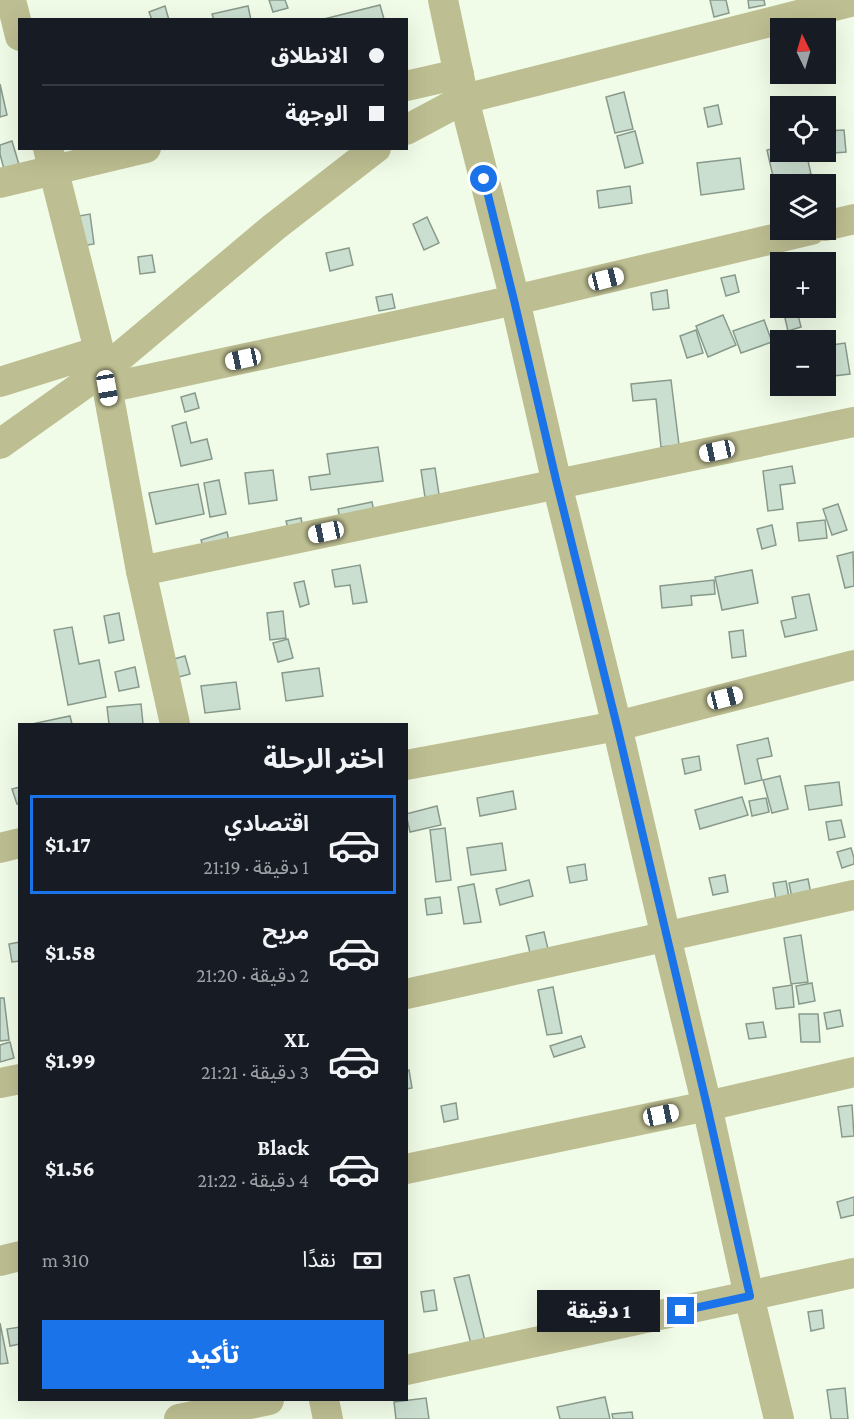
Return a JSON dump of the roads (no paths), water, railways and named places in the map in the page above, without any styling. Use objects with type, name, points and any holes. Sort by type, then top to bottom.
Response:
[{"type":"street","points":[[10,0],[18,29]]},
{"type":"street","points":[[443,0],[461,87],[617,726],[779,1419]]},
{"type":"street","points":[[408,86],[461,87],[854,1]]},
{"type":"street","points":[[408,128],[461,87]]},
{"type":"street","points":[[0,183],[51,160],[130,150]]},
{"type":"street","points":[[0,444],[104,370],[274,227],[373,150]]},
{"type":"street","points":[[51,160],[104,370],[141,571],[174,723]]},
{"type":"street","points":[[836,223],[854,219]]},
{"type":"street","points":[[0,382],[104,370],[514,300],[770,240]]},
{"type":"street","points":[[141,571],[854,422]]},
{"type":"street","points":[[408,765],[617,726],[854,665]]},
{"type":"street","points":[[0,847],[18,843]]},
{"type":"street","points":[[408,994],[854,895]]},
{"type":"street","points":[[408,1169],[707,1106],[854,1072]]},
{"type":"street","points":[[0,1083],[18,1079]]},
{"type":"street","points":[[0,1261],[18,1256]]},
{"type":"street","points":[[408,1370],[854,1273]]},
{"type":"street","points":[[184,1418],[264,1401]]},
{"type":"street","points":[[324,1401],[328,1419]]}]
